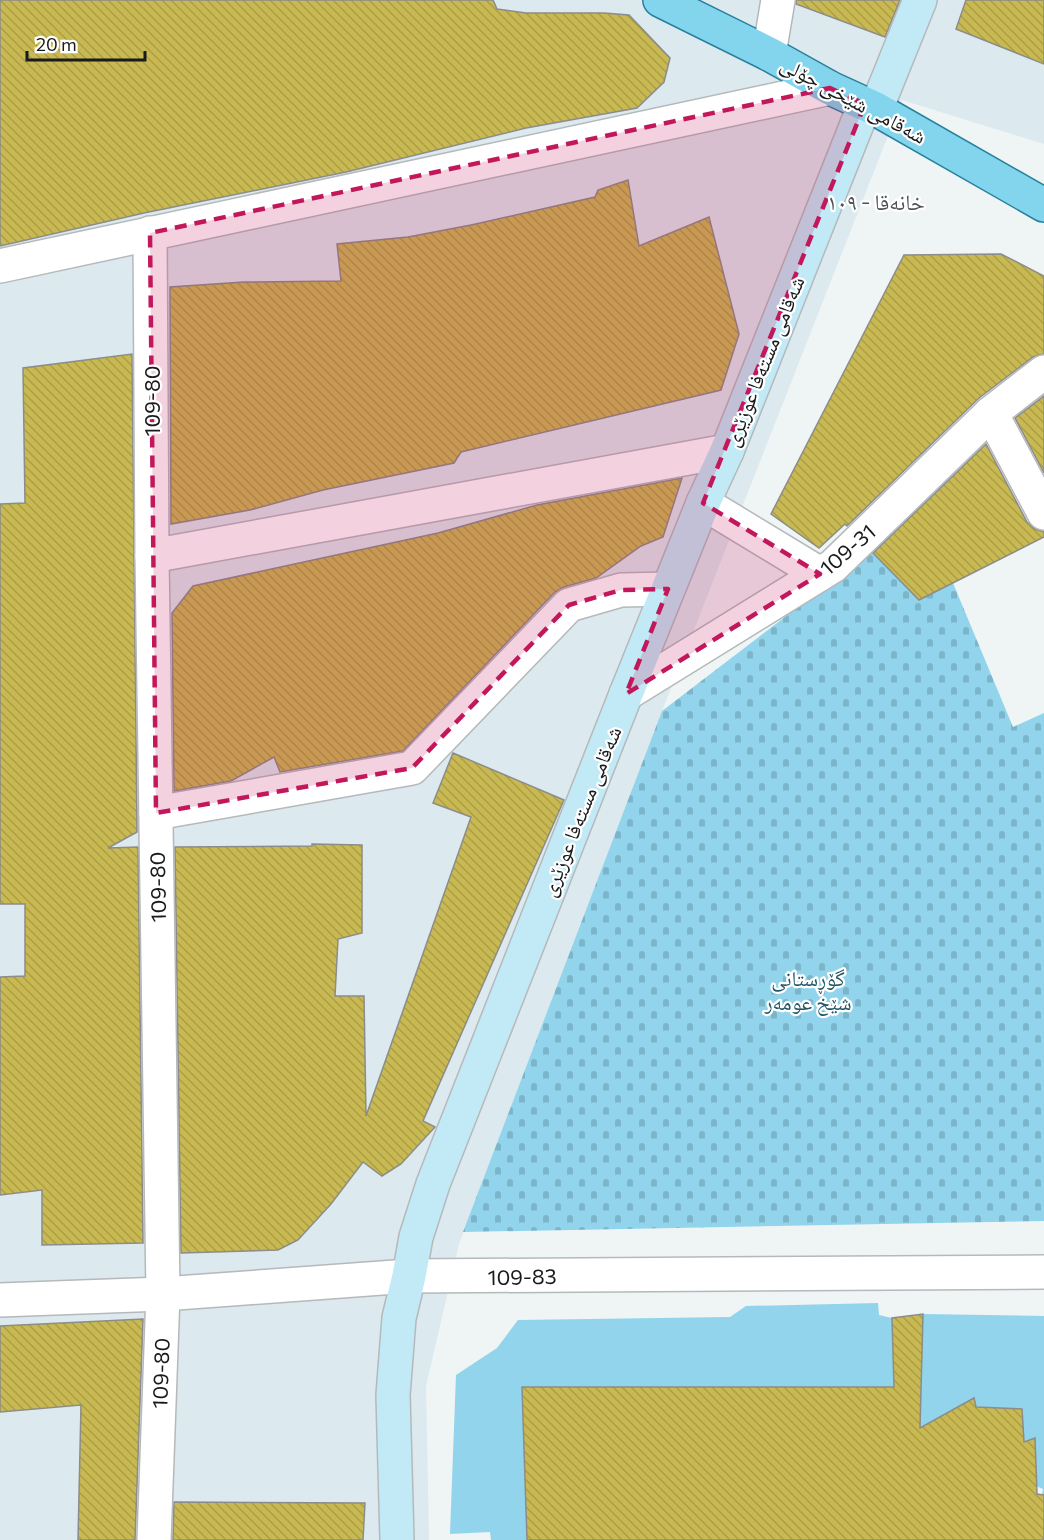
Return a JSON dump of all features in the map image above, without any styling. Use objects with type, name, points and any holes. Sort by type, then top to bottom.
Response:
[{"type":"main road","name":"شەقامی شێخی چۆلی","points":[[660,0],[871,107],[1044,205]]},
{"type":"main road","name":"شەقامی مستەفا عوزێری","points":[[397,1540],[393,1395],[399,1318],[416,1237],[432,1184],[703,503],[727,452],[871,107],[920,0]]},
{"type":"street","points":[[769,54],[778,0]]},
{"type":"street","points":[[0,266],[830,88]]},
{"type":"street","name":"109-80","points":[[150,234],[152,556],[163,1294],[154,1540]]},
{"type":"street","name":"109-31","points":[[626,694],[833,566],[991,413],[1044,372]]},
{"type":"street","points":[[991,413],[1044,513]]},
{"type":"street","points":[[152,556],[727,452]]},
{"type":"street","points":[[703,503],[820,574]]},
{"type":"street","points":[[156,813],[412,768],[569,605],[621,590],[668,589]]},
{"type":"street","name":"109-83","points":[[0,1300],[163,1294],[409,1276],[1044,1272]]},
{"type":"highlighted area","points":[[830,88],[865,104],[703,503],[820,574],[626,694],[668,589],[621,590],[569,605],[412,768],[156,813],[150,233]]},
{"type":"shaded area","points":[[0,0],[1044,0],[1044,144],[902,100],[662,711],[459,1244],[426,1386],[429,1540],[0,1540]]},
{"type":"green space","name":"گۆڕستانی شێخ عومەر","points":[[871,551],[919,600],[953,583],[1013,727],[1044,713],[1044,1221],[463,1232],[662,711]]},
{"type":"green space","points":[[878,1303],[879,1315],[892,1318],[894,1387],[523,1387],[527,1540],[491,1540],[490,1532],[450,1534],[456,1375],[497,1348],[518,1320],[730,1317],[746,1306]]},
{"type":"green space","points":[[923,1314],[1044,1316],[1044,1495],[1042,1494],[1043,1489],[1036,1486],[1035,1438],[1024,1442],[976,1407],[975,1403],[966,1402],[920,1428]]},
{"type":"building","points":[[0,0],[493,0],[497,9],[526,13],[629,15],[670,58],[664,82],[637,108],[526,128],[346,172],[144,213],[0,246]]},
{"type":"building","points":[[796,0],[900,0],[885,37],[796,4]]},
{"type":"building","points":[[966,0],[1044,0],[1044,64],[956,29]]},
{"type":"building","points":[[628,180],[639,246],[709,217],[739,334],[721,390],[461,452],[454,463],[323,490],[250,510],[171,524],[170,287],[244,282],[341,281],[337,244],[408,237],[471,225],[595,197],[598,190]]},
{"type":"building","points":[[1001,254],[1044,276],[1044,354],[1033,357],[979,398],[847,526],[845,524],[819,548],[771,514],[904,255]]},
{"type":"building","points":[[132,354],[137,832],[108,848],[138,847],[143,1243],[42,1245],[42,1190],[0,1195],[0,977],[25,976],[25,904],[0,904],[0,504],[25,503],[23,368]]},
{"type":"building","points":[[1044,396],[1044,473],[1015,418]]},
{"type":"building","points":[[986,444],[1027,522],[1035,529],[1044,532],[1044,537],[919,600],[873,553]]},
{"type":"building","points":[[682,478],[663,537],[641,546],[596,578],[564,587],[555,592],[403,751],[280,772],[274,757],[231,781],[174,791],[172,613],[193,586],[438,533],[537,505]]},
{"type":"building","points":[[453,753],[564,800],[423,1121],[435,1127],[401,1164],[382,1176],[363,1162],[331,1204],[298,1240],[278,1250],[181,1253],[175,847],[362,845],[362,933],[338,939],[335,996],[364,996],[366,1116],[471,817],[433,803]]},
{"type":"building","points":[[923,1314],[920,1428],[974,1398],[976,1407],[1022,1409],[1024,1442],[1035,1438],[1037,1494],[1044,1495],[1044,1540],[527,1540],[522,1387],[894,1387],[892,1318]]},
{"type":"building","points":[[143,1319],[135,1540],[78,1540],[81,1405],[0,1412],[0,1326]]},
{"type":"building","points":[[174,1502],[365,1503],[363,1540],[173,1540]]},
{"type":"district","name":"خانەقا - ١٠٩","points":[[876,201]]}]
